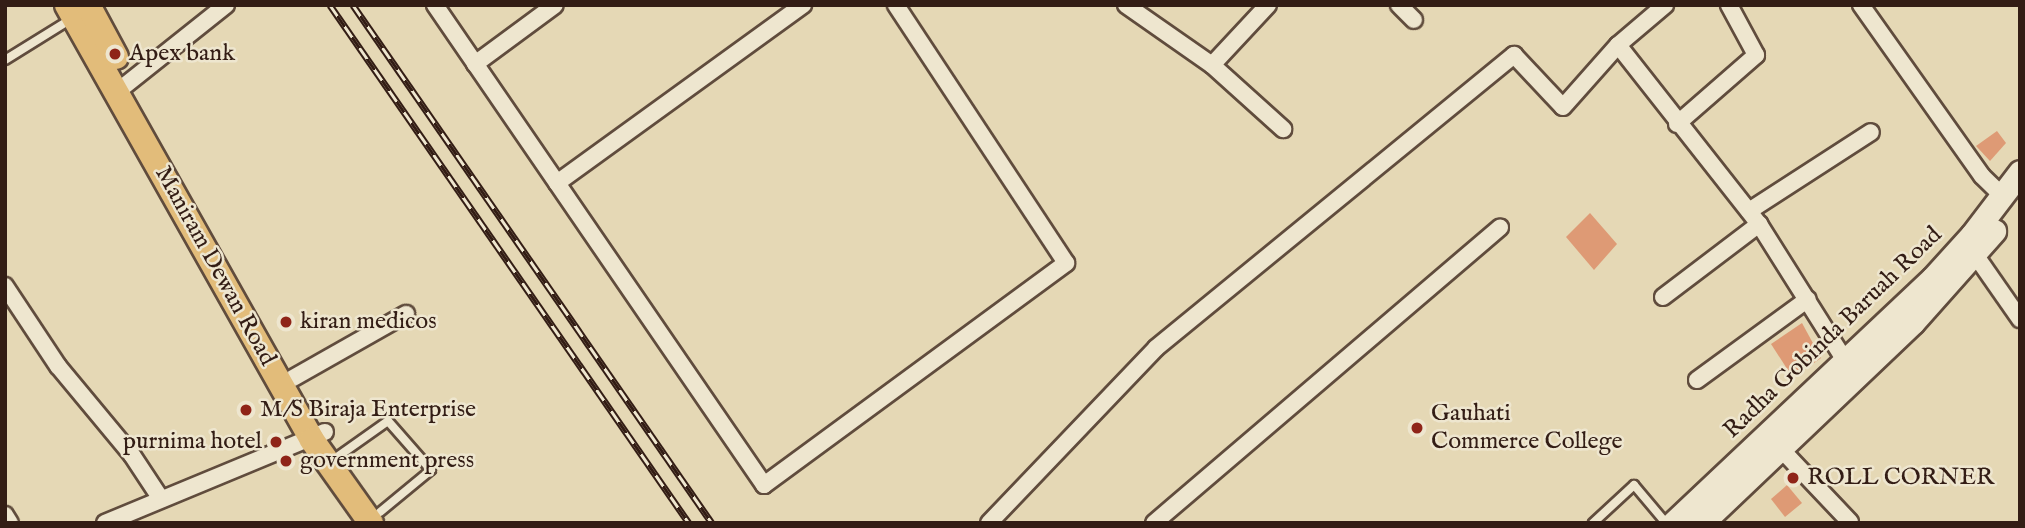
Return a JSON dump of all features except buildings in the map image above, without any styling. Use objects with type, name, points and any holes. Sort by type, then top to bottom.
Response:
[{"type":"main road","name":"Maniram Dewan Road","points":[[76,9],[293,378],[318,436]]},
{"type":"main road","name":"Maniram Dewan Road","points":[[124,87],[318,436],[380,519]]},
{"type":"main road","name":"Radha Gobinda Baruah Road","points":[[1673,523],[1976,256],[2011,197],[2020,172]]},
{"type":"main road","name":"Radha Gobinda Baruah Road","points":[[1702,523],[1780,448],[1850,368],[2011,197]]},
{"type":"street","points":[[124,87],[226,5]]},
{"type":"street","points":[[435,5],[764,485],[1066,263],[896,5]]},
{"type":"street","points":[[475,64],[555,5]]},
{"type":"street","points":[[1126,5],[1212,65],[1283,129]]},
{"type":"street","points":[[1212,65],[1268,5]]},
{"type":"street","points":[[1399,5],[1414,20]]},
{"type":"street","points":[[989,523],[1156,348],[1514,55],[1563,107],[1618,45],[1665,5]]},
{"type":"street","points":[[1677,124],[1756,55],[1729,5]]},
{"type":"street","points":[[1861,5],[1983,176],[2011,197]]},
{"type":"street","points":[[557,183],[795,8]]},
{"type":"street","points":[[1618,45],[1677,124],[1754,217],[1850,368]]},
{"type":"street","points":[[1663,297],[1754,217],[1871,132]]},
{"type":"street","points":[[1154,523],[1500,228]]},
{"type":"street","points":[[1976,256],[2020,319]]},
{"type":"street","points":[[5,286],[58,366],[132,455],[160,499]]},
{"type":"street","points":[[1697,380],[1808,299]]},
{"type":"street","points":[[293,378],[405,314]]},
{"type":"street","points":[[105,523],[318,436]]},
{"type":"street","points":[[1780,448],[1850,522]]},
{"type":"street","points":[[5,515],[10,523]]},
{"type":"lane","points":[[5,60],[76,9]]},
{"type":"lane","points":[[333,459],[388,421],[431,470],[380,519]]},
{"type":"lane","points":[[1593,523],[1634,485],[1666,523]]},
{"type":"railway","points":[[330,5],[689,523]]},
{"type":"railway","points":[[353,5],[712,523]]},
{"type":"place","name":"Apex bank","points":[[115,54]]},
{"type":"place","name":"kiran medicos","points":[[286,322]]},
{"type":"place","name":"M/S Biraja Enterprise","points":[[246,410]]},
{"type":"place","name":"Gauhati Commerce College","points":[[1417,428]]},
{"type":"place","name":"purnima hotel","points":[[276,442]]},
{"type":"place","name":"government press","points":[[286,461]]},
{"type":"place","name":"ROLL CORNER","points":[[1793,478]]}]
